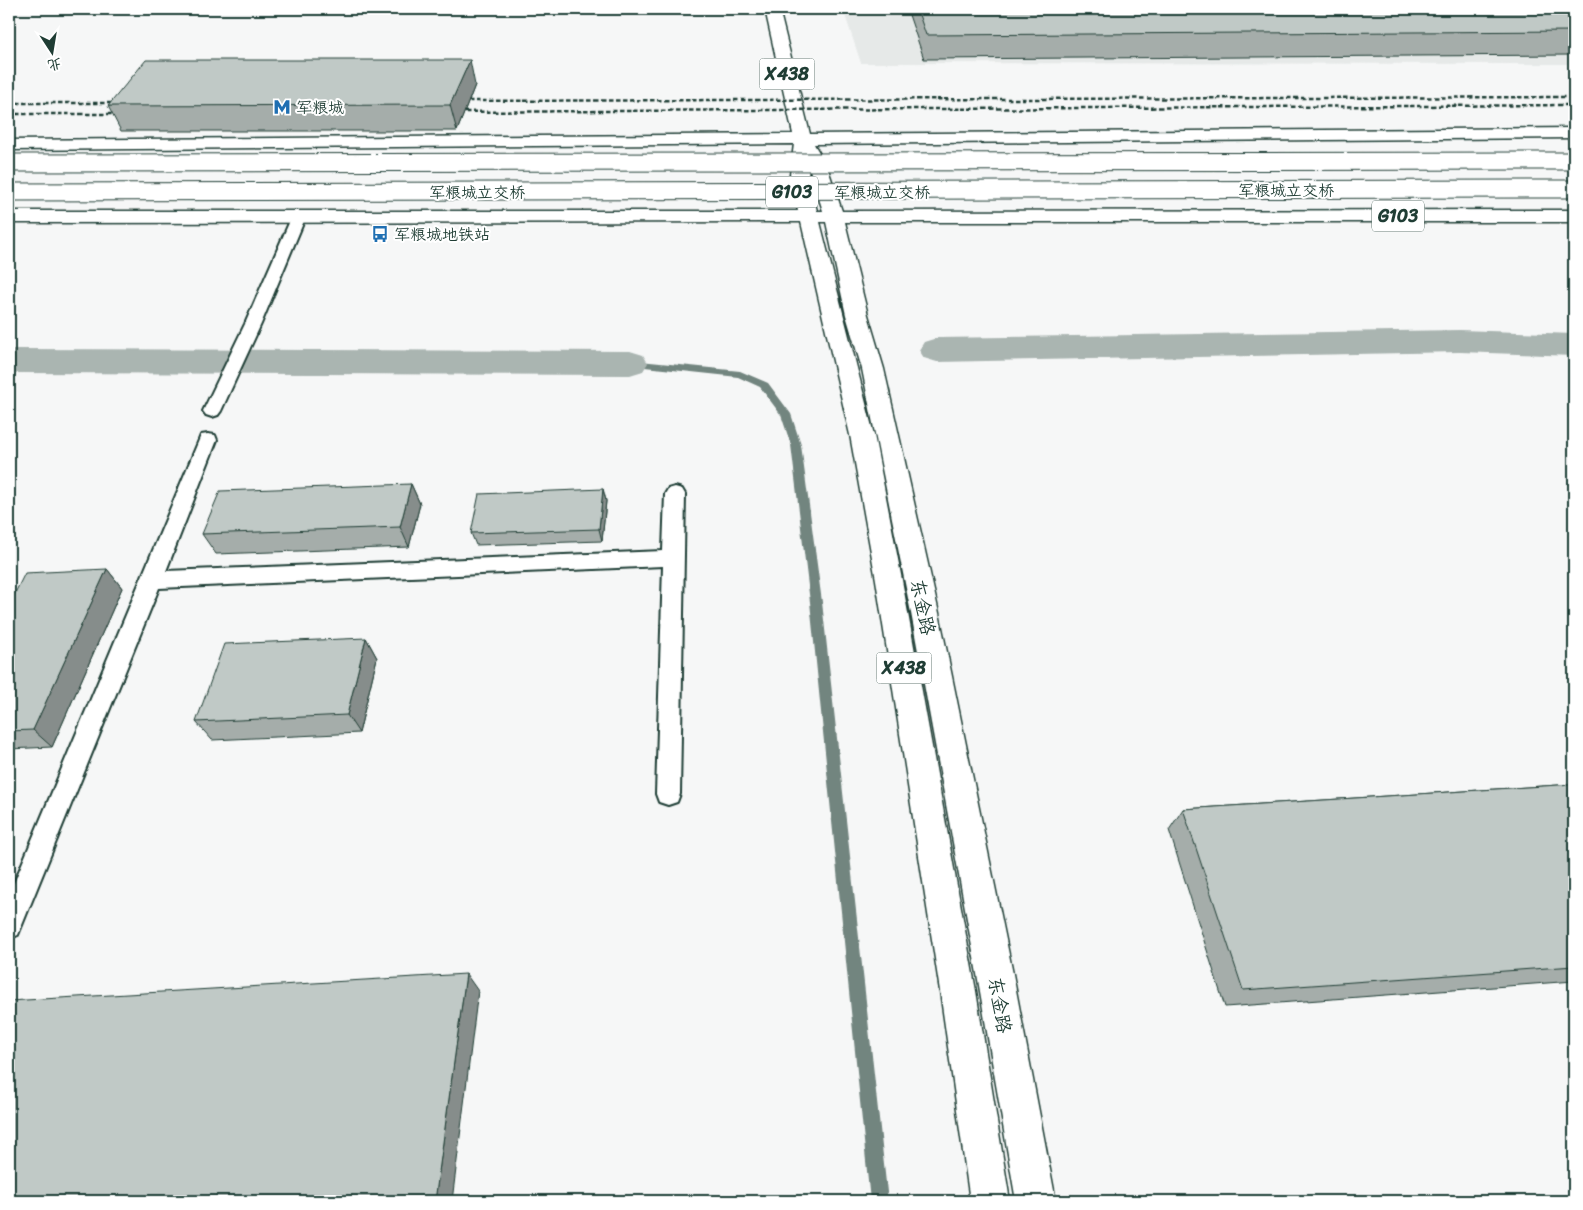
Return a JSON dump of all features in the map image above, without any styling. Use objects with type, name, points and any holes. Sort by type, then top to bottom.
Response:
[{"type":"main road","name":"东金路","points":[[772,9],[803,140],[799,175],[822,215],[857,315],[873,369],[925,613],[995,974],[1036,1201]]},
{"type":"main road","points":[[9,145],[1574,133]]},
{"type":"main road","name":"军粮城立交桥","points":[[9,163],[1574,161]]},
{"type":"main road","name":"军粮城立交桥","points":[[9,192],[1574,189]]},
{"type":"main road","name":"东金路","points":[[822,215],[888,570],[958,991],[990,1201]]},
{"type":"main road","name":"G103","points":[[9,217],[1574,216]]},
{"type":"lane","points":[[216,403],[253,324],[299,216]]},
{"type":"lane","points":[[9,926],[208,440]]},
{"type":"lane","points":[[668,794],[675,494]]},
{"type":"lane","points":[[152,580],[673,558]]},
{"type":"shaded area","points":[[843,9],[1574,9],[1574,64],[861,63]]},
{"type":"building","points":[[917,9],[1559,9],[1574,21],[1574,31],[926,35]]},
{"type":"building","points":[[146,60],[470,60],[450,105],[108,106]]},
{"type":"building","points":[[411,484],[400,527],[202,534],[220,491]]},
{"type":"building","points":[[603,489],[599,529],[471,533],[479,494]]},
{"type":"building","points":[[107,569],[33,730],[9,731],[9,605],[25,573]]},
{"type":"building","points":[[366,638],[347,715],[196,722],[224,644]]},
{"type":"building","points":[[1574,784],[1574,966],[1243,990],[1183,809]]},
{"type":"building","points":[[466,974],[435,1201],[9,1201],[9,1001]]},
{"type":"waterway","points":[[937,350],[1460,341],[1574,345]]},
{"type":"waterway","points":[[9,361],[630,363]]},
{"type":"waterway","points":[[630,363],[740,374],[764,385],[786,414],[796,445],[816,602],[879,1201]]},
{"type":"railway","points":[[454,101],[1574,97]]},
{"type":"railway","points":[[9,103],[124,103]]},
{"type":"railway","points":[[451,112],[1574,105]]},
{"type":"railway","points":[[9,114],[126,114]]},
{"type":"place","name":"军粮城","points":[[282,107]]},
{"type":"place","name":"军粮城地铁站","points":[[380,234]]}]
